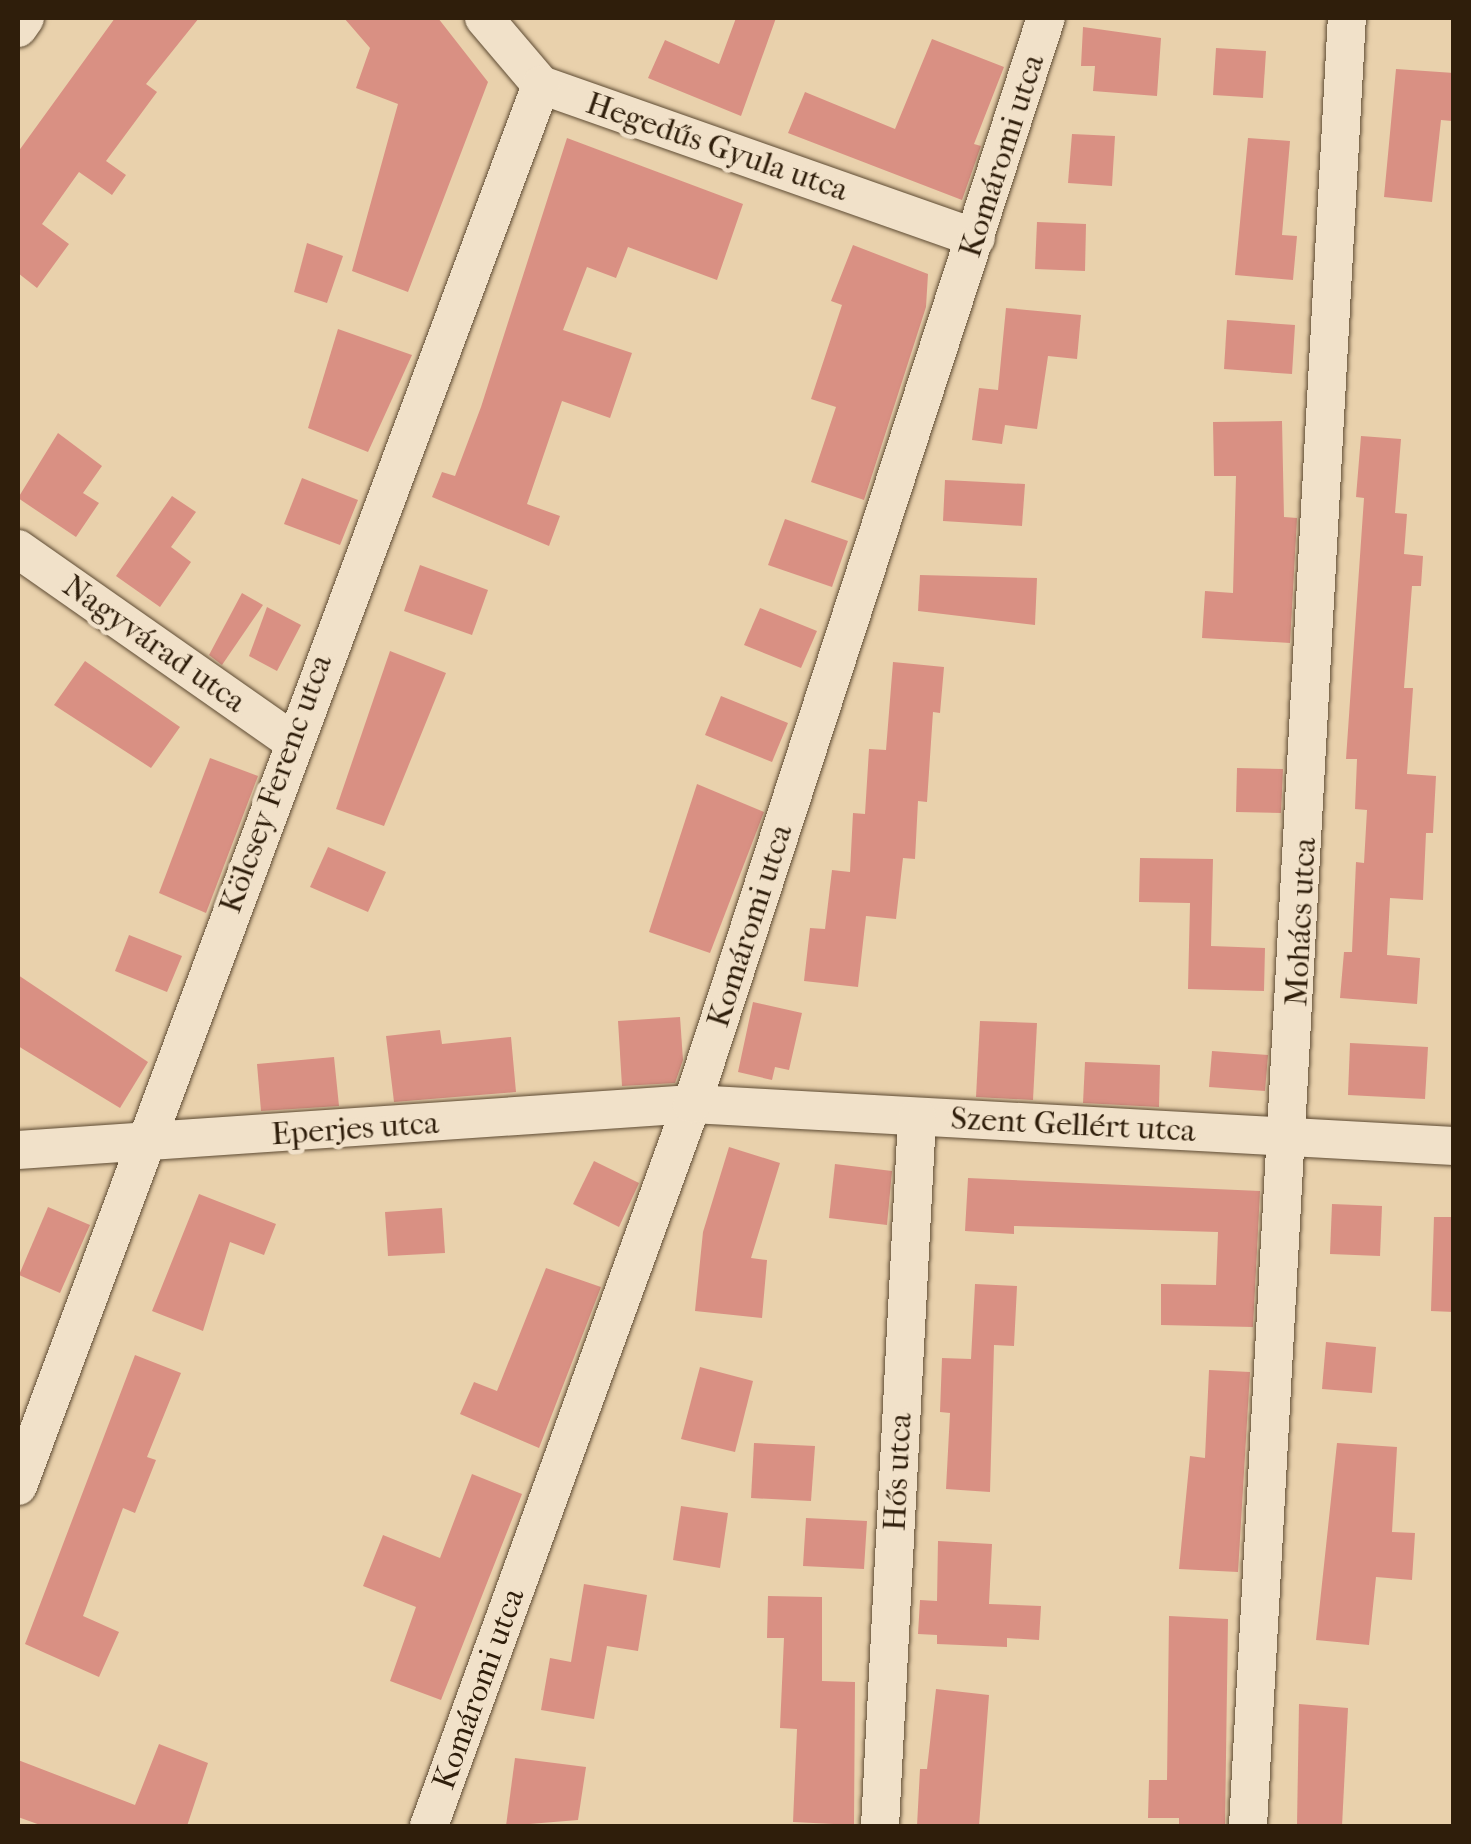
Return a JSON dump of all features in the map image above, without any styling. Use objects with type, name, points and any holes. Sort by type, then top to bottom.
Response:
[{"type":"street","points":[[18,28],[25,18]]},
{"type":"street","points":[[484,18],[541,85]]},
{"type":"street","name":"Komáromi utca","points":[[428,1826],[692,1104],[1046,18]]},
{"type":"street","name":"Mohács utca","points":[[1248,1826],[1290,1137],[1346,18]]},
{"type":"street","name":"Hegedűs Gyula utca","points":[[541,85],[976,238]]},
{"type":"street","name":"Kölcsey Ferenc utca","points":[[18,1486],[292,740],[541,85]]},
{"type":"street","name":"Nagyvárad utca","points":[[18,548],[292,740]]},
{"type":"street","name":"Szent Gellért utca","points":[[692,1104],[1454,1146]]},
{"type":"street","name":"Eperjes utca","points":[[18,1150],[142,1145],[692,1104]]},
{"type":"street","name":"Hős utca","points":[[880,1826],[917,1117]]},
{"type":"building","points":[[115,18],[199,18],[146,84],[157,92],[106,161],[126,175],[112,195],[79,172],[42,224],[69,244],[37,288],[18,273],[18,152]]},
{"type":"building","points":[[344,18],[438,18],[488,82],[408,292],[352,271],[398,104],[356,88],[370,48]]},
{"type":"building","points":[[736,18],[776,18],[741,116],[648,78],[665,40],[719,64]]},
{"type":"building","points":[[1083,27],[1161,38],[1157,96],[1093,91],[1095,66],[1081,66]]},
{"type":"building","points":[[932,39],[1004,67],[974,144],[981,146],[962,200],[788,133],[805,92],[895,129]]},
{"type":"building","points":[[1216,48],[1266,51],[1263,98],[1213,95]]},
{"type":"building","points":[[1396,69],[1454,73],[1452,121],[1441,120],[1432,202],[1384,197]]},
{"type":"building","points":[[1072,134],[1115,136],[1112,186],[1068,183]]},
{"type":"building","points":[[567,138],[743,204],[717,280],[628,247],[616,278],[587,267],[563,330],[632,353],[610,418],[562,401],[527,504],[560,516],[549,546],[432,497],[442,472],[455,476],[481,407]]},
{"type":"building","points":[[1248,138],[1290,141],[1282,235],[1297,236],[1293,280],[1235,275]]},
{"type":"building","points":[[1037,222],[1086,224],[1085,271],[1035,269]]},
{"type":"building","points":[[307,243],[343,256],[327,303],[294,292]]},
{"type":"building","points":[[853,245],[928,274],[926,307],[864,500],[811,482],[836,407],[811,399],[842,305],[831,301]]},
{"type":"building","points":[[1006,308],[1081,315],[1077,359],[1048,356],[1037,429],[1005,425],[1002,444],[972,440],[979,388],[998,390]]},
{"type":"building","points":[[1227,320],[1295,325],[1292,374],[1224,369]]},
{"type":"building","points":[[338,329],[412,355],[368,452],[308,428]]},
{"type":"building","points":[[1282,421],[1284,517],[1297,518],[1290,643],[1202,638],[1205,591],[1233,593],[1236,476],[1214,476],[1213,422]]},
{"type":"building","points":[[58,433],[102,466],[83,493],[99,503],[76,537],[18,498]]},
{"type":"building","points":[[1361,436],[1401,439],[1395,513],[1407,514],[1404,554],[1423,556],[1421,586],[1412,586],[1404,688],[1413,688],[1407,774],[1436,776],[1433,833],[1426,833],[1423,900],[1390,898],[1387,955],[1420,958],[1417,1004],[1340,998],[1344,952],[1352,952],[1356,862],[1364,863],[1367,810],[1355,809],[1357,759],[1346,759],[1364,498],[1356,497]]},
{"type":"building","points":[[302,478],[358,500],[340,545],[284,524]]},
{"type":"building","points":[[945,480],[1025,484],[1022,526],[943,521]]},
{"type":"building","points":[[172,496],[196,512],[171,547],[191,562],[160,607],[116,576]]},
{"type":"building","points":[[785,519],[848,541],[832,587],[768,565]]},
{"type":"building","points":[[420,565],[488,590],[472,635],[404,611]]},
{"type":"building","points":[[920,575],[1037,578],[1035,625],[918,611]]},
{"type":"building","points":[[242,593],[263,605],[222,665],[209,655]]},
{"type":"building","points":[[267,607],[301,625],[277,671],[249,656]]},
{"type":"building","points":[[760,608],[817,631],[801,668],[744,645]]},
{"type":"building","points":[[390,651],[446,673],[384,826],[336,809]]},
{"type":"building","points":[[85,661],[180,727],[151,768],[54,705]]},
{"type":"building","points":[[893,662],[944,667],[940,713],[933,712],[927,802],[918,801],[915,859],[903,858],[896,919],[866,916],[858,987],[804,981],[810,928],[825,929],[832,870],[850,872],[853,813],[865,814],[869,749],[886,750]]},
{"type":"building","points":[[721,696],[788,723],[772,762],[705,735]]},
{"type":"building","points":[[210,758],[258,776],[206,913],[159,893]]},
{"type":"building","points":[[1237,768],[1283,769],[1281,813],[1236,812]]},
{"type":"building","points":[[697,784],[764,812],[710,953],[649,932]]},
{"type":"building","points":[[328,847],[386,872],[368,912],[310,887]]},
{"type":"building","points":[[1140,858],[1213,859],[1211,946],[1265,948],[1264,991],[1188,989],[1190,903],[1139,902]]},
{"type":"building","points":[[129,935],[182,956],[167,992],[115,971]]},
{"type":"building","points":[[18,975],[148,1062],[120,1108],[18,1046]]},
{"type":"building","points":[[753,1002],[802,1013],[789,1070],[775,1067],[772,1080],[738,1072]]},
{"type":"building","points":[[680,1017],[683,1060],[675,1083],[622,1086],[618,1021]]},
{"type":"building","points":[[980,1021],[1037,1023],[1033,1100],[976,1097]]},
{"type":"building","points":[[440,1030],[442,1044],[511,1037],[516,1092],[394,1102],[386,1036]]},
{"type":"building","points":[[1350,1043],[1428,1047],[1425,1099],[1348,1095]]},
{"type":"building","points":[[1212,1051],[1268,1055],[1265,1091],[1209,1087]]},
{"type":"building","points":[[334,1057],[339,1106],[261,1111],[257,1064]]},
{"type":"building","points":[[1085,1062],[1160,1065],[1159,1107],[1083,1103]]},
{"type":"building","points":[[729,1147],[780,1163],[751,1258],[767,1260],[762,1318],[695,1311],[703,1232]]},
{"type":"building","points":[[594,1161],[639,1183],[619,1227],[573,1204]]},
{"type":"building","points":[[835,1164],[892,1171],[887,1225],[829,1218]]},
{"type":"building","points":[[968,1178],[1260,1191],[1253,1327],[1161,1325],[1161,1284],[1216,1285],[1218,1232],[1014,1226],[1014,1234],[965,1231]]},
{"type":"building","points":[[199,1194],[276,1224],[264,1255],[230,1242],[203,1331],[152,1311]]},
{"type":"building","points":[[1332,1204],[1382,1206],[1380,1256],[1330,1254]]},
{"type":"building","points":[[48,1207],[90,1225],[60,1293],[19,1275]]},
{"type":"building","points":[[442,1208],[445,1253],[388,1256],[385,1212]]},
{"type":"building","points":[[1434,1217],[1454,1217],[1454,1312],[1431,1311]]},
{"type":"building","points":[[546,1268],[601,1287],[539,1448],[460,1414],[474,1382],[497,1391]]},
{"type":"building","points":[[975,1284],[1017,1286],[1014,1346],[994,1345],[990,1492],[946,1489],[950,1413],[940,1412],[942,1358],[971,1359]]},
{"type":"building","points":[[1326,1342],[1376,1347],[1372,1393],[1322,1389]]},
{"type":"building","points":[[135,1355],[181,1373],[147,1457],[156,1460],[135,1513],[123,1508],[83,1616],[119,1632],[99,1677],[25,1644]]},
{"type":"building","points":[[700,1367],[753,1381],[735,1452],[681,1439]]},
{"type":"building","points":[[1209,1370],[1250,1372],[1238,1572],[1179,1569],[1190,1456],[1205,1458]]},
{"type":"building","points":[[754,1443],[815,1446],[811,1501],[751,1498]]},
{"type":"building","points":[[1337,1443],[1397,1447],[1392,1532],[1415,1533],[1412,1580],[1376,1577],[1369,1645],[1316,1640]]},
{"type":"building","points":[[472,1474],[522,1494],[441,1700],[390,1681],[416,1607],[363,1586],[383,1535],[440,1558]]},
{"type":"building","points":[[681,1506],[728,1513],[720,1568],[673,1560]]},
{"type":"building","points":[[806,1518],[867,1521],[864,1569],[803,1566]]},
{"type":"building","points":[[938,1541],[992,1544],[989,1604],[1041,1606],[1039,1640],[1007,1638],[1007,1647],[937,1644],[937,1635],[918,1634],[920,1600],[937,1601]]},
{"type":"building","points":[[584,1584],[647,1595],[638,1651],[607,1646],[594,1719],[541,1710],[550,1658],[571,1662]]},
{"type":"building","points":[[768,1596],[822,1597],[822,1681],[855,1682],[854,1825],[793,1822],[797,1729],[780,1728],[784,1638],[767,1638]]},
{"type":"building","points":[[1169,1616],[1228,1619],[1225,1826],[1179,1826],[1179,1818],[1148,1818],[1149,1780],[1167,1780]]},
{"type":"building","points":[[936,1689],[989,1695],[979,1826],[917,1826],[920,1769],[927,1769]]},
{"type":"building","points":[[1299,1704],[1348,1708],[1342,1826],[1297,1826]]},
{"type":"building","points":[[159,1744],[208,1763],[187,1826],[43,1826],[18,1817],[18,1760],[135,1805]]},
{"type":"building","points":[[515,1758],[586,1767],[578,1820],[506,1826]]}]
